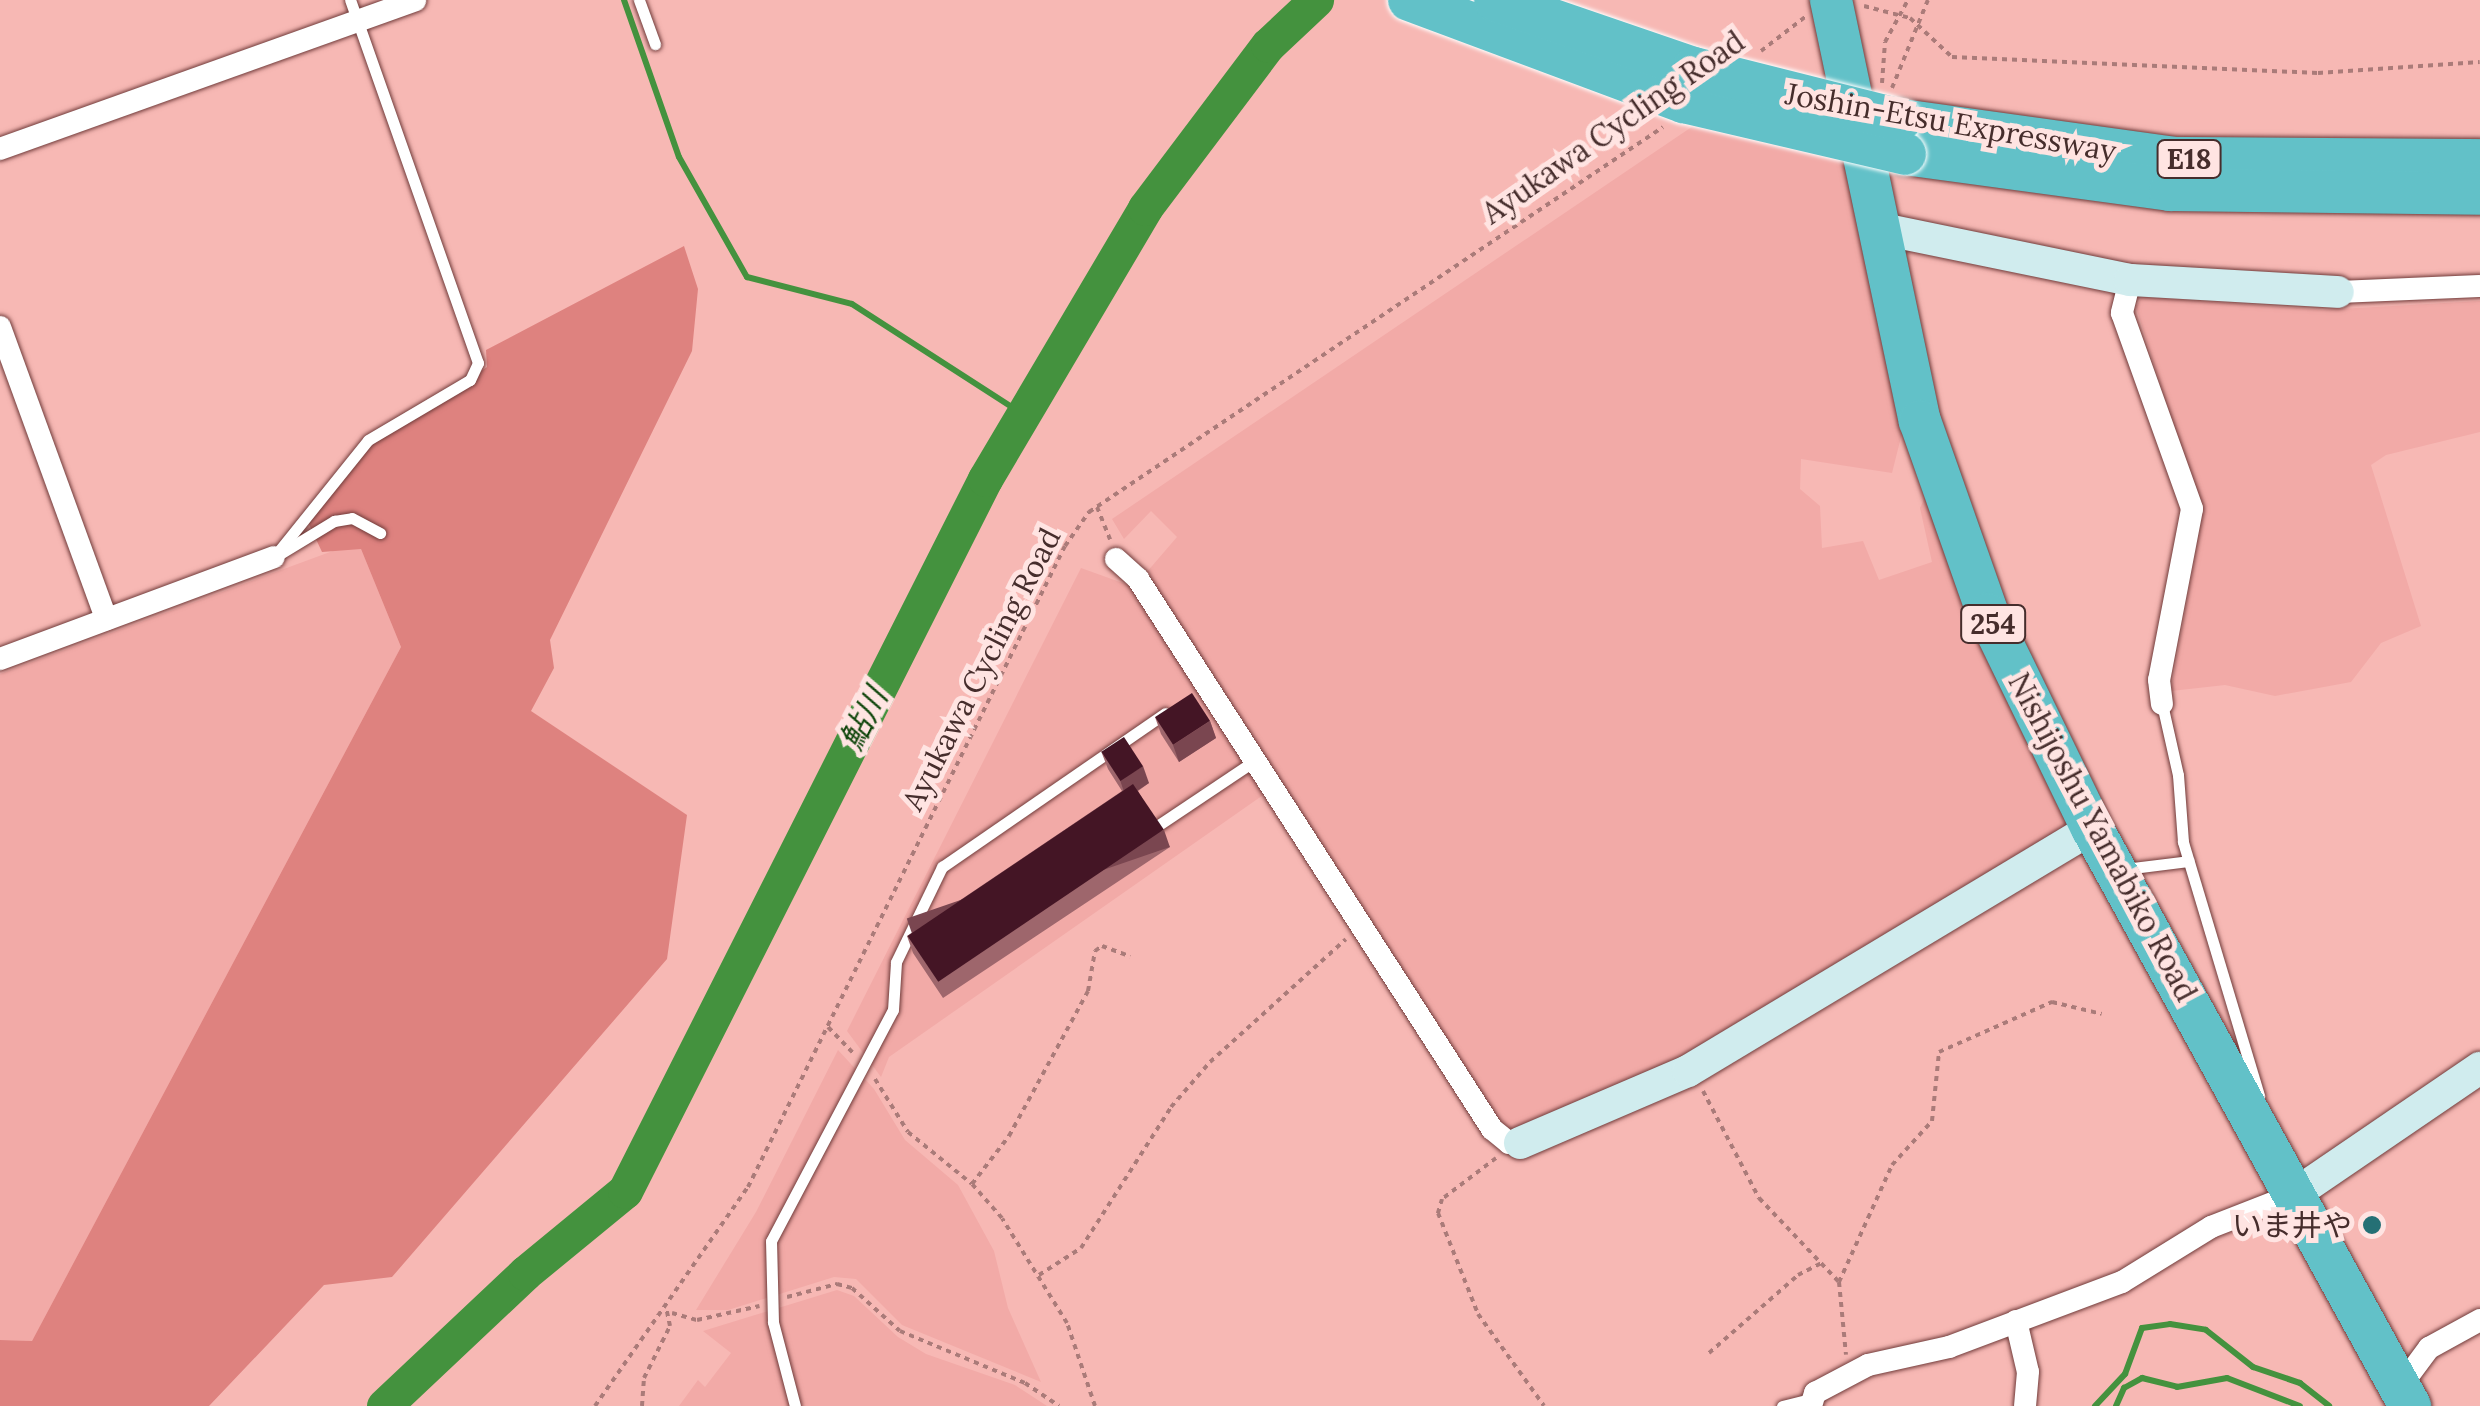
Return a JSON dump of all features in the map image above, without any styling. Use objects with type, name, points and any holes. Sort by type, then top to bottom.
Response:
[{"type":"highway","name":"Joshin-Etsu Expressway","points":[[1409,0],[1684,102],[1892,113],[2174,158],[2480,160]]},
{"type":"highway","name":"Joshin-Etsu Expressway","points":[[1496,0],[1694,68],[1892,113],[2170,190],[2480,194]]},
{"type":"highway","name":"Nishijoshu Yamabiko Road","points":[[1847,6],[1882,229],[1920,420],[1951,520],[1988,614],[2092,828],[2405,1396]]},
{"type":"street","points":[[0,149],[353,10],[415,0]]},
{"type":"street","points":[[1882,229],[2130,280],[2338,292],[2480,286]]},
{"type":"street","points":[[2130,280],[2122,314],[2192,510],[2159,680],[2162,704]]},
{"type":"street","points":[[0,327],[106,619]]},
{"type":"street","points":[[0,659],[274,557]]},
{"type":"street","points":[[1116,559],[1138,578],[1197,691],[1254,761],[1492,1129],[1514,1143],[1688,1071],[2092,828]]},
{"type":"street","points":[[1811,1402],[1847,1374],[2016,1321],[2122,1282],[2212,1227],[2295,1194],[2480,1068]]},
{"type":"street","points":[[2405,1396],[2429,1348],[2480,1320]]},
{"type":"street","points":[[2016,1321],[2028,1372],[2025,1406]]},
{"type":"lane","points":[[639,0],[655,44]]},
{"type":"lane","points":[[274,557],[368,440],[470,380],[478,363],[353,10]]},
{"type":"lane","points":[[274,557],[334,521],[352,518],[380,533]]},
{"type":"lane","points":[[2162,704],[2189,861],[2258,1088],[2259,1107],[2252,1116]]},
{"type":"lane","points":[[795,1406],[770,1302],[771,1241],[893,1010],[896,962],[942,867],[1173,707]]},
{"type":"lane","points":[[1160,824],[1254,761]]},
{"type":"lane","points":[[2115,870],[2189,861]]},
{"type":"lane","points":[[1782,1406],[1811,1402]]},
{"type":"path","points":[[1892,113],[1884,80],[1885,42],[1908,0]]},
{"type":"path","points":[[1892,113],[1928,0]]},
{"type":"path","points":[[1847,6],[1900,13],[1952,57],[2162,71],[2318,74],[2480,62]]},
{"type":"path","name":"Ayukawa Cycling Road","points":[[1750,62],[1782,31],[1847,6]]},
{"type":"path","name":"Ayukawa Cycling Road","points":[[595,1406],[748,1187],[1065,546],[1096,506],[1675,119]]},
{"type":"path","points":[[1096,506],[1116,559]]},
{"type":"path","points":[[1038,1275],[1082,1248],[1171,1107],[1210,1062],[1360,924]]},
{"type":"path","points":[[972,1184],[1008,1136],[1088,991],[1095,950],[1102,946],[1130,956]]},
{"type":"path","points":[[1847,1374],[1839,1282],[1892,1165],[1932,1120],[1939,1052],[2052,1002],[2102,1014]]},
{"type":"path","points":[[827,1026],[862,1064],[908,1132],[972,1184],[1038,1275],[1076,1343],[1095,1406]]},
{"type":"path","points":[[1688,1071],[1730,1136],[1759,1198],[1839,1282]]},
{"type":"path","points":[[1514,1143],[1442,1199],[1438,1213],[1478,1314],[1544,1406]]},
{"type":"path","points":[[1709,1353],[1798,1275],[1822,1263]]},
{"type":"path","points":[[666,1307],[672,1313],[697,1320],[837,1284],[852,1288],[900,1331],[1026,1382],[1059,1406]]},
{"type":"path","points":[[642,1406],[644,1378],[672,1313]]},
{"type":"shaded area","points":[[1702,120],[1843,154],[1903,429],[1892,473],[1801,459],[1800,489],[1820,506],[1822,548],[1863,541],[1879,580],[1932,562],[1920,508],[1927,493],[2071,815],[2068,829],[1672,1068],[1519,1130],[1497,1125],[1146,573],[1177,537],[1151,511],[1124,539],[1112,519]]},
{"type":"shaded area","points":[[684,246],[698,289],[692,351],[550,640],[554,668],[531,711],[687,815],[667,959],[392,1277],[324,1285],[209,1406],[0,1406],[0,1340],[32,1341],[401,647],[361,549],[322,552],[307,520],[371,446],[487,367],[486,350]]},
{"type":"shaded area","points":[[2142,297],[2323,310],[2480,301],[2480,432],[2386,455],[2371,465],[2421,626],[2381,643],[2351,682],[2275,696],[2225,685],[2171,691],[2202,516],[2136,307]]},
{"type":"shaded area","points":[[349,545],[361,549],[401,647],[32,1341],[0,1340],[0,674]]},
{"type":"shaded area","points":[[1081,568],[1131,586],[1266,793],[889,1057],[881,1077],[847,1031]]},
{"type":"shaded area","points":[[838,1050],[874,1089],[905,1140],[958,1185],[994,1251],[1008,1308],[1041,1382],[902,1325],[856,1279],[834,1277],[728,1310],[696,1310],[756,1212]]},
{"type":"shaded area","points":[[837,1290],[854,1296],[898,1337],[926,1354],[1015,1385],[1047,1406],[679,1406],[698,1380],[705,1387],[731,1353],[703,1331]]},
{"type":"building","points":[[1192,693],[1210,721],[1173,745],[1155,717]]},
{"type":"building","points":[[1124,737],[1143,766],[1120,781],[1101,752]]},
{"type":"building","points":[[1133,784],[1164,830],[938,982],[908,936]]},
{"type":"waterway","points":[[624,0],[679,157],[747,277],[852,304],[1023,414]]},
{"type":"waterway","name":"鮎川","points":[[384,1406],[525,1273],[625,1191],[985,479],[1145,208],[1268,45],[1316,0]]},
{"type":"waterway","points":[[2095,1406],[2125,1374],[2142,1328],[2170,1324],[2206,1330],[2253,1367],[2300,1383],[2329,1406]]},
{"type":"waterway","points":[[2116,1406],[2124,1388],[2142,1378],[2177,1387],[2227,1378],[2300,1406]]},
{"type":"place","name":"いま井や","points":[[2372,1225]]}]
